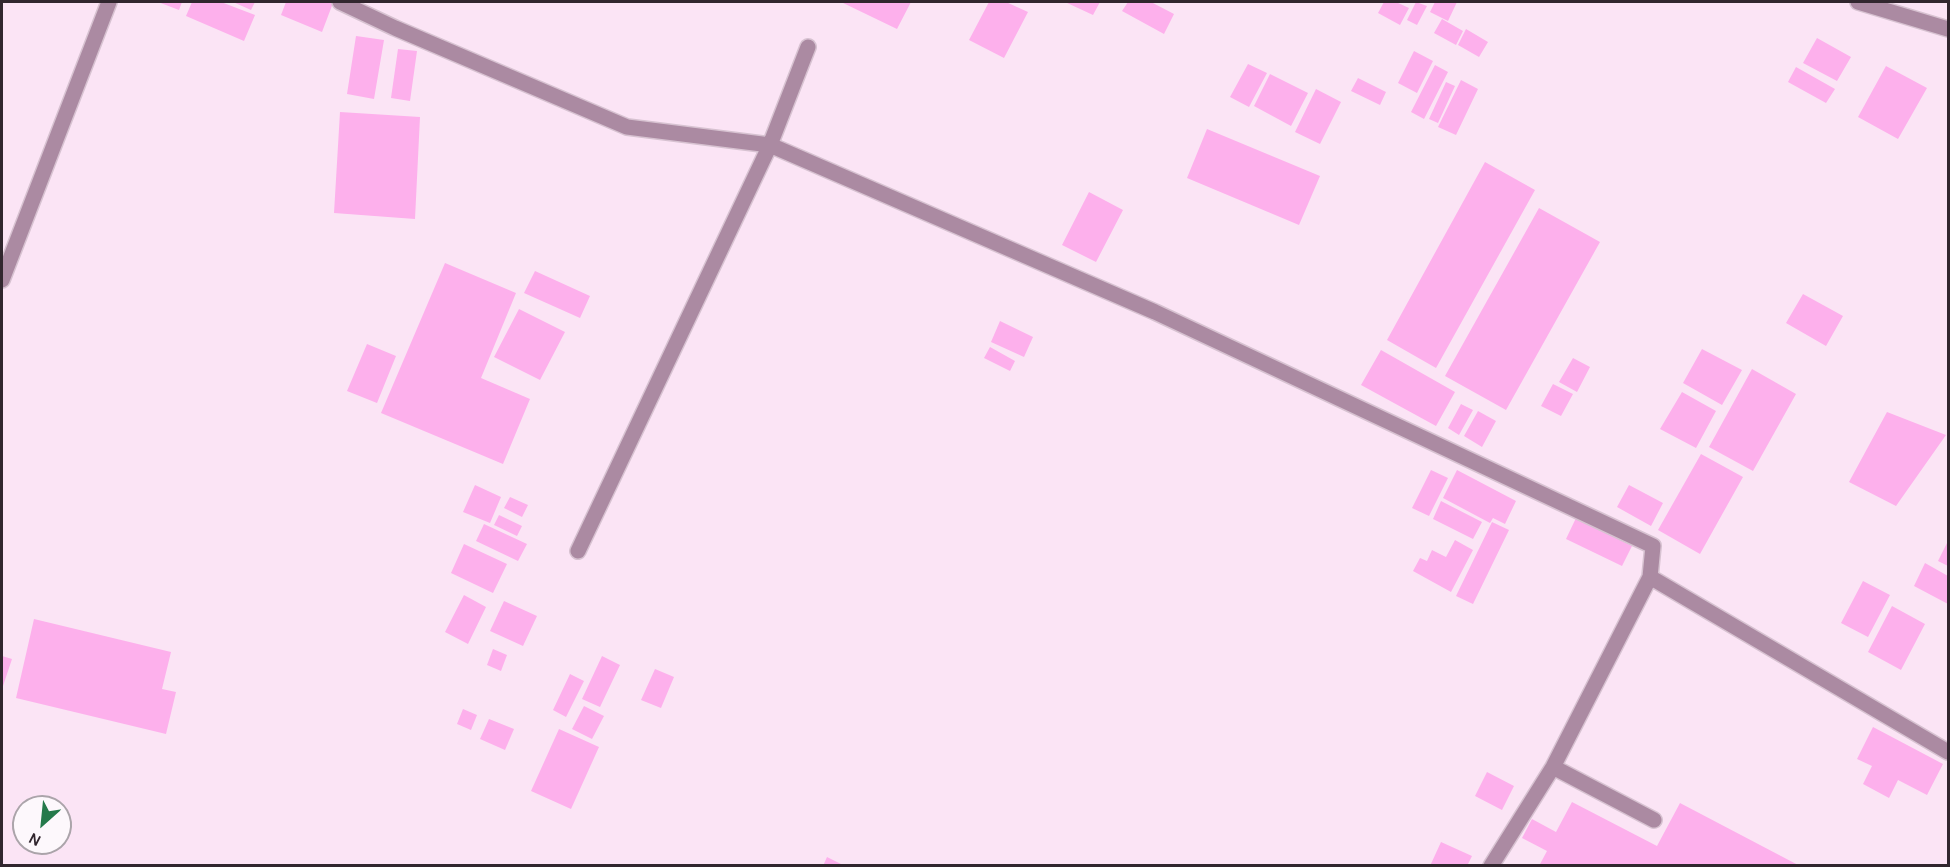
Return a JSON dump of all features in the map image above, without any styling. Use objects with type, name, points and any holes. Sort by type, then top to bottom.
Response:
[{"type":"street","points":[[2,280],[109,2]]},
{"type":"street","points":[[340,2],[395,28],[627,127],[770,145],[1155,312],[1653,546],[1650,577],[1553,767],[1491,866]]},
{"type":"street","points":[[1858,2],[1948,29]]},
{"type":"street","points":[[578,551],[770,145],[808,47]]},
{"type":"street","points":[[1650,577],[1948,752]]},
{"type":"street","points":[[1553,767],[1654,820]]},
{"type":"building","points":[[158,2],[182,2],[179,10]]},
{"type":"building","points":[[192,2],[221,2],[255,15],[244,41],[186,16]]},
{"type":"building","points":[[233,2],[255,2],[251,10]]},
{"type":"building","points":[[286,2],[333,3],[322,32],[281,15]]},
{"type":"building","points":[[841,2],[911,2],[897,29]]},
{"type":"building","points":[[989,2],[1006,2],[1028,12],[1004,58],[969,40]]},
{"type":"building","points":[[1065,2],[1100,2],[1093,15]]},
{"type":"building","points":[[1128,2],[1151,2],[1174,14],[1164,34],[1122,11]]},
{"type":"building","points":[[1384,2],[1396,2],[1409,8],[1400,25],[1378,13]]},
{"type":"building","points":[[1416,2],[1427,6],[1417,25],[1407,20]]},
{"type":"building","points":[[1435,2],[1457,2],[1448,21],[1430,12]]},
{"type":"building","points":[[1442,19],[1463,31],[1456,45],[1434,33]]},
{"type":"building","points":[[1466,29],[1488,42],[1479,57],[1458,45]]},
{"type":"building","points":[[356,36],[384,40],[374,99],[347,94]]},
{"type":"building","points":[[1817,38],[1851,57],[1837,81],[1803,63]]},
{"type":"building","points":[[398,49],[417,51],[410,101],[391,98]]},
{"type":"building","points":[[1414,51],[1433,61],[1417,93],[1398,83]]},
{"type":"building","points":[[1248,64],[1267,73],[1249,107],[1230,97]]},
{"type":"building","points":[[1435,65],[1448,72],[1424,119],[1411,112]]},
{"type":"building","points":[[1886,66],[1927,88],[1898,139],[1858,117]]},
{"type":"building","points":[[1796,67],[1835,89],[1826,103],[1788,82]]},
{"type":"building","points":[[1270,74],[1308,93],[1291,126],[1254,106]]},
{"type":"building","points":[[1358,78],[1386,92],[1380,105],[1351,91]]},
{"type":"building","points":[[1461,80],[1478,89],[1456,135],[1438,127]]},
{"type":"building","points":[[1446,82],[1455,86],[1438,123],[1429,119]]},
{"type":"building","points":[[1316,89],[1341,102],[1320,144],[1295,132]]},
{"type":"building","points":[[340,112],[420,117],[415,219],[334,213]]},
{"type":"building","points":[[1207,129],[1320,176],[1299,225],[1187,178]]},
{"type":"building","points":[[1485,162],[1535,190],[1436,368],[1387,340]]},
{"type":"building","points":[[1089,192],[1123,210],[1096,262],[1062,245]]},
{"type":"building","points":[[1539,208],[1600,242],[1506,410],[1445,376]]},
{"type":"building","points":[[445,263],[516,293],[481,378],[530,399],[503,464],[381,413]]},
{"type":"building","points":[[535,271],[590,296],[580,318],[524,293]]},
{"type":"building","points":[[1803,294],[1843,316],[1826,346],[1786,323]]},
{"type":"building","points":[[519,309],[565,332],[540,380],[494,357]]},
{"type":"building","points":[[1000,321],[1033,337],[1024,357],[991,342]]},
{"type":"building","points":[[367,344],[396,356],[377,403],[347,391]]},
{"type":"building","points":[[990,347],[1015,361],[1010,371],[984,358]]},
{"type":"building","points":[[1702,349],[1742,370],[1722,405],[1683,383]]},
{"type":"building","points":[[1381,350],[1455,392],[1436,426],[1361,385]]},
{"type":"building","points":[[1573,358],[1590,367],[1577,392],[1559,382]]},
{"type":"building","points":[[1752,369],[1796,394],[1753,471],[1709,447]]},
{"type":"building","points":[[1553,384],[1573,394],[1561,416],[1541,406]]},
{"type":"building","points":[[1682,392],[1716,411],[1696,448],[1660,429]]},
{"type":"building","points":[[1461,404],[1473,410],[1459,435],[1448,428]]},
{"type":"building","points":[[1478,411],[1496,421],[1482,447],[1464,436]]},
{"type":"building","points":[[1887,412],[1946,435],[1896,506],[1849,482]]},
{"type":"building","points":[[1701,454],[1743,477],[1700,554],[1658,530]]},
{"type":"building","points":[[1431,470],[1448,478],[1429,516],[1412,508]]},
{"type":"building","points":[[1457,470],[1516,501],[1505,524],[1493,518],[1490,523],[1443,498]]},
{"type":"building","points":[[475,485],[501,497],[490,523],[463,512]]},
{"type":"building","points":[[1629,485],[1663,503],[1651,526],[1617,507]]},
{"type":"building","points":[[510,497],[528,505],[522,517],[504,508]]},
{"type":"building","points":[[1441,501],[1482,522],[1473,539],[1433,519]]},
{"type":"building","points":[[499,515],[522,526],[517,536],[494,525]]},
{"type":"building","points":[[1576,518],[1632,546],[1622,566],[1566,539]]},
{"type":"building","points":[[1492,522],[1509,530],[1473,604],[1456,596]]},
{"type":"building","points":[[484,524],[527,544],[518,561],[476,541]]},
{"type":"building","points":[[1455,540],[1473,550],[1451,592],[1413,571],[1420,558],[1427,561],[1432,550],[1446,557]]},
{"type":"building","points":[[1948,541],[1948,566],[1938,561]]},
{"type":"building","points":[[464,544],[507,564],[493,593],[451,573]]},
{"type":"building","points":[[1925,563],[1948,576],[1948,604],[1914,586]]},
{"type":"building","points":[[1863,581],[1890,595],[1868,637],[1841,623]]},
{"type":"building","points":[[464,595],[486,607],[468,644],[445,632]]},
{"type":"building","points":[[504,601],[537,616],[523,646],[490,631]]},
{"type":"building","points":[[1892,606],[1925,624],[1901,670],[1868,652]]},
{"type":"building","points":[[34,619],[171,652],[162,689],[176,692],[166,734],[16,698]]},
{"type":"building","points":[[493,649],[507,655],[501,671],[487,665]]},
{"type":"building","points":[[2,656],[12,659],[2,689]]},
{"type":"building","points":[[602,656],[620,665],[600,707],[582,699]]},
{"type":"building","points":[[655,669],[674,677],[661,708],[641,700]]},
{"type":"building","points":[[570,674],[584,681],[566,717],[553,710]]},
{"type":"building","points":[[584,706],[604,716],[592,739],[572,729]]},
{"type":"building","points":[[463,709],[477,715],[471,730],[457,724]]},
{"type":"building","points":[[489,719],[514,729],[505,750],[480,739]]},
{"type":"building","points":[[1873,727],[1943,764],[1927,795],[1898,780],[1889,798],[1863,784],[1872,766],[1857,759]]},
{"type":"building","points":[[559,729],[599,747],[571,809],[531,791]]},
{"type":"building","points":[[1487,772],[1514,786],[1502,810],[1475,796]]},
{"type":"building","points":[[1572,802],[1657,846],[1680,803],[1800,866],[1539,866],[1547,851],[1522,838],[1532,819],[1556,832]]},
{"type":"building","points":[[1441,842],[1472,856],[1467,866],[1430,866]]},
{"type":"building","points":[[827,857],[845,866],[823,866]]}]
